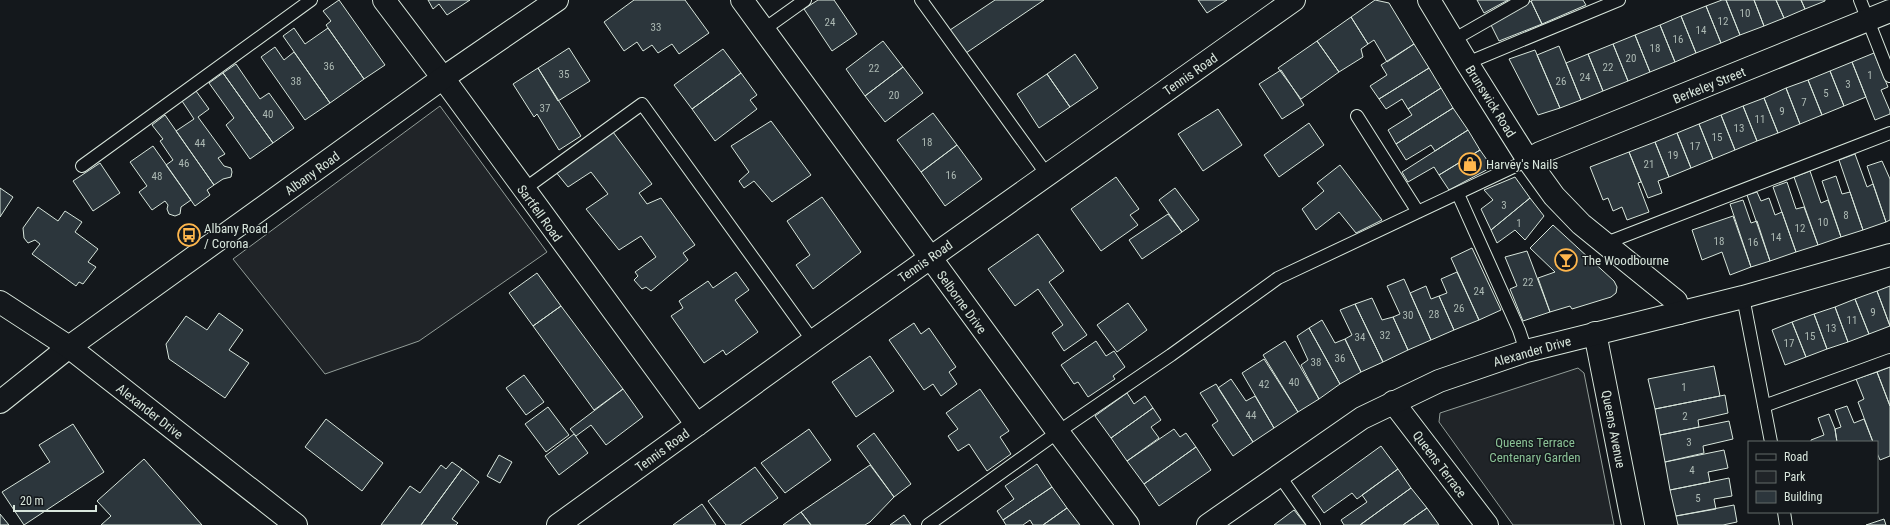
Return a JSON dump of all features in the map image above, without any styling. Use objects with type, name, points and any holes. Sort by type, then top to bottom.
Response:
[{"type":"street","name":"Sartfell Road","points":[[384,0],[443,78],[523,190],[697,425]]},
{"type":"street","name":"Albany Road","points":[[0,402],[69,347],[443,78],[557,0]]},
{"type":"street","name":"Selborne Drive","points":[[742,0],[930,258],[1128,525]]},
{"type":"street","name":"Brunswick Road","points":[[1429,0],[1466,63],[1528,160],[1554,196],[1581,224],[1676,301],[1679,313]]},
{"type":"street","name":"Tennis Road","points":[[558,525],[813,341],[1048,176],[1282,4]]},
{"type":"street","name":"Berkeley Street","points":[[1528,160],[1540,153],[1890,11]]},
{"type":"street","name":"Alexander Drive","points":[[1208,525],[1362,418],[1439,381],[1526,351],[1743,297],[1890,254]]},
{"type":"street","name":"Alexander Drive","points":[[0,302],[69,347],[296,525]]},
{"type":"street","name":"Queens Avenue","points":[[1595,333],[1633,525]]},
{"type":"street","name":"Queens Terrace","points":[[1393,402],[1487,525]]},
{"type":"lane","points":[[82,166],[311,0]]},
{"type":"lane","points":[[763,30],[805,0]]},
{"type":"lane","points":[[921,0],[1048,176]]},
{"type":"lane","points":[[1453,40],[1522,0]]},
{"type":"lane","points":[[1466,63],[1619,0]]},
{"type":"lane","points":[[1860,0],[1890,76]]},
{"type":"lane","points":[[523,190],[642,104],[813,341]]},
{"type":"lane","points":[[1357,116],[1418,212]]},
{"type":"lane","points":[[1606,243],[1890,133]]},
{"type":"lane","points":[[928,525],[1058,432],[1171,355],[1278,278],[1528,160]]},
{"type":"lane","points":[[1458,194],[1526,351]]},
{"type":"lane","points":[[1743,297],[1771,441]]},
{"type":"lane","points":[[1764,406],[1890,360]]},
{"type":"lane","points":[[1279,475],[1314,525]]},
{"type":"lane","points":[[1784,513],[1786,525]]},
{"type":"green space","points":[[440,106],[547,252],[419,341],[325,374],[233,259]]},
{"type":"green space","name":"Queens Terrace Centenary Garden","points":[[1578,368],[1584,373],[1614,525],[1513,525],[1439,422],[1440,413]]},
{"type":"building","points":[[339,0],[385,65],[364,79],[326,25],[331,21],[323,11]]},
{"type":"building","points":[[428,0],[470,0],[447,15],[439,4],[433,9]]},
{"type":"building","points":[[634,0],[685,0],[709,33],[679,54],[672,44],[658,53],[652,45],[643,51],[637,42],[624,51],[604,22]]},
{"type":"building","points":[[818,0],[834,0],[857,34],[832,51],[804,9]]},
{"type":"building","points":[[995,0],[1044,0],[966,53],[950,30]]},
{"type":"building","points":[[1198,0],[1227,0],[1207,13]]},
{"type":"building","points":[[1375,0],[1389,3],[1414,44],[1387,62],[1374,40],[1368,44],[1351,17]]},
{"type":"building","points":[[1477,0],[1508,0],[1484,13]]},
{"type":"building","points":[[1583,0],[1586,5],[1542,24],[1531,1]]},
{"type":"building","points":[[1726,0],[1740,35],[1721,43],[1706,6]]},
{"type":"building","points":[[1726,0],[1754,0],[1764,26],[1740,35]]},
{"type":"building","points":[[1754,0],[1776,0],[1784,18],[1764,26]]},
{"type":"building","points":[[1776,0],[1801,0],[1805,9],[1784,18]]},
{"type":"building","points":[[1801,0],[1825,0],[1825,1],[1805,9]]},
{"type":"building","points":[[1531,1],[1542,24],[1499,41],[1491,25]]},
{"type":"building","points":[[1706,6],[1721,43],[1696,53],[1681,16]]},
{"type":"building","points":[[1681,16],[1696,53],[1675,62],[1660,25]]},
{"type":"building","points":[[1351,17],[1368,44],[1361,49],[1363,57],[1339,72],[1317,41]]},
{"type":"building","points":[[1660,25],[1675,62],[1650,72],[1635,35]]},
{"type":"building","points":[[294,28],[305,44],[328,28],[364,79],[330,103],[283,36]]},
{"type":"building","points":[[1635,35],[1650,72],[1628,81],[1613,44]]},
{"type":"building","points":[[883,41],[903,67],[865,96],[846,69]]},
{"type":"building","points":[[1317,41],[1339,72],[1301,99],[1278,68]]},
{"type":"building","points":[[1414,44],[1429,68],[1379,99],[1370,86],[1387,75],[1381,65]]},
{"type":"building","points":[[1613,44],[1628,81],[1603,91],[1588,54]]},
{"type":"building","points":[[1559,46],[1581,100],[1560,108],[1537,55]]},
{"type":"building","points":[[275,47],[284,60],[294,52],[330,103],[305,120],[261,57]]},
{"type":"building","points":[[569,48],[590,81],[558,101],[538,68]]},
{"type":"building","points":[[723,49],[741,73],[692,109],[674,85]]},
{"type":"building","points":[[1535,50],[1560,108],[1538,115],[1509,59]]},
{"type":"building","points":[[1874,53],[1888,87],[1881,90],[1890,111],[1890,114],[1875,120],[1852,62]]},
{"type":"building","points":[[1075,54],[1098,88],[1070,107],[1047,74]]},
{"type":"building","points":[[1588,54],[1603,91],[1581,100],[1566,63]]},
{"type":"building","points":[[1852,62],[1866,97],[1844,106],[1830,71]]},
{"type":"building","points":[[236,64],[260,99],[269,93],[294,128],[273,143],[223,73]]},
{"type":"building","points":[[903,67],[923,93],[885,122],[865,96]]},
{"type":"building","points":[[538,68],[581,136],[559,150],[537,114],[534,117],[513,84]]},
{"type":"building","points":[[1429,68],[1441,88],[1408,109],[1402,99],[1386,109],[1379,99]]},
{"type":"building","points":[[1281,70],[1304,105],[1282,119],[1259,84]]},
{"type":"building","points":[[1830,71],[1844,106],[1822,115],[1808,80]]},
{"type":"building","points":[[223,73],[273,143],[250,159],[226,125],[234,118],[209,83]]},
{"type":"building","points":[[741,73],[757,95],[750,100],[757,109],[715,141],[692,109]]},
{"type":"building","points":[[1047,74],[1070,107],[1039,128],[1017,94]]},
{"type":"building","points":[[1808,80],[1822,115],[1800,124],[1786,88]]},
{"type":"building","points":[[1441,88],[1453,108],[1396,144],[1388,130],[1412,115],[1408,109]]},
{"type":"building","points":[[1786,88],[1800,124],[1778,133],[1764,98]]},
{"type":"building","points":[[196,91],[209,109],[198,117],[225,154],[218,158],[224,166],[231,168],[232,172],[231,177],[223,179],[214,185],[176,131],[194,119],[182,101]]},
{"type":"building","points":[[1764,98],[1778,133],[1757,141],[1743,106]]},
{"type":"building","points":[[1743,106],[1757,141],[1735,150],[1721,115]]},
{"type":"building","points":[[1453,108],[1468,130],[1435,151],[1431,145],[1406,160],[1396,144]]},
{"type":"building","points":[[1218,109],[1242,145],[1203,171],[1178,134]]},
{"type":"building","points":[[933,113],[957,145],[921,172],[897,140]]},
{"type":"building","points":[[165,115],[214,185],[207,190],[210,195],[195,206],[166,165],[173,160],[160,141],[163,139],[152,125]]},
{"type":"building","points":[[1721,115],[1735,150],[1713,159],[1699,124]]},
{"type":"building","points":[[771,121],[811,175],[772,202],[754,181],[744,188],[739,181],[749,172],[731,146]]},
{"type":"building","points":[[1309,123],[1324,145],[1279,177],[1264,155]]},
{"type":"building","points":[[1699,124],[1713,159],[1691,168],[1677,133]]},
{"type":"building","points":[[1468,130],[1480,150],[1439,175],[1434,167],[1408,182],[1402,172]]},
{"type":"building","points":[[613,132],[652,184],[639,193],[647,204],[661,198],[695,245],[683,253],[688,260],[651,291],[646,287],[642,289],[634,280],[638,276],[635,272],[656,257],[641,236],[619,250],[586,209],[608,194],[591,172],[568,187],[555,171]]},
{"type":"building","points":[[1677,133],[1691,168],[1669,177],[1655,142]]},
{"type":"building","points":[[1655,142],[1669,177],[1658,181],[1662,193],[1648,198],[1629,152]]},
{"type":"building","points":[[957,145],[982,179],[945,206],[921,172]]},
{"type":"building","points":[[153,146],[191,200],[181,207],[180,214],[175,216],[169,214],[167,209],[168,205],[165,201],[152,210],[139,192],[147,186],[130,162]]},
{"type":"building","points":[[1480,150],[1492,167],[1449,190],[1439,175]]},
{"type":"building","points":[[1629,152],[1641,182],[1638,183],[1649,212],[1627,220],[1622,207],[1613,211],[1608,198],[1603,200],[1590,167]]},
{"type":"building","points":[[1855,154],[1867,187],[1873,184],[1886,222],[1863,230],[1839,160]]},
{"type":"building","points":[[1882,161],[1890,179],[1890,220],[1886,222],[1867,166]]},
{"type":"building","points":[[100,163],[120,193],[93,211],[73,181]]},
{"type":"building","points":[[1340,165],[1382,220],[1356,233],[1339,212],[1316,230],[1302,209],[1324,191],[1317,183]]},
{"type":"building","points":[[1810,171],[1821,203],[1828,200],[1841,237],[1818,245],[1794,177]]},
{"type":"building","points":[[1836,176],[1842,194],[1850,192],[1863,230],[1841,237],[1822,181]]},
{"type":"building","points":[[1116,177],[1139,209],[1130,215],[1138,225],[1101,251],[1071,209]]},
{"type":"building","points":[[1515,177],[1530,198],[1491,230],[1481,209],[1493,200],[1484,190]]},
{"type":"building","points":[[1787,182],[1796,209],[1804,207],[1818,245],[1796,252],[1773,187]]},
{"type":"building","points":[[0,188],[13,197],[0,217]]},
{"type":"building","points":[[1175,188],[1199,220],[1182,232],[1159,200]]},
{"type":"building","points":[[1757,192],[1761,201],[1769,198],[1775,215],[1782,212],[1796,252],[1770,261],[1747,195]]},
{"type":"building","points":[[822,197],[861,252],[813,289],[796,265],[810,255],[787,221]]},
{"type":"building","points":[[1530,198],[1544,216],[1525,240],[1515,230],[1497,243],[1491,230]]},
{"type":"building","points":[[1743,200],[1751,223],[1757,221],[1770,261],[1751,267],[1730,204]]},
{"type":"building","points":[[38,207],[58,221],[65,211],[82,222],[75,232],[98,249],[88,262],[96,267],[83,284],[79,282],[76,286],[32,254],[40,244],[35,240],[28,243],[24,238],[23,228]]},
{"type":"building","points":[[1168,214],[1182,232],[1142,259],[1129,240]]},
{"type":"building","points":[[1733,216],[1751,267],[1730,275],[1722,252],[1702,260],[1692,230]]},
{"type":"building","name":"The Woodbourne","points":[[1553,225],[1614,281],[1617,287],[1616,293],[1611,297],[1572,309],[1570,306],[1550,312],[1538,278],[1555,272],[1530,248]]},
{"type":"building","points":[[1038,234],[1064,271],[1049,282],[1087,335],[1064,351],[1052,333],[1063,325],[1038,289],[1015,306],[988,269]]},
{"type":"building","points":[[1472,248],[1501,310],[1479,320],[1451,258]]},
{"type":"building","points":[[1527,251],[1550,312],[1523,321],[1510,289],[1517,286],[1505,257]]},
{"type":"building","points":[[736,272],[749,290],[735,300],[758,332],[726,355],[723,350],[704,363],[671,316],[683,308],[679,301],[708,281],[713,288]]},
{"type":"building","points":[[1457,272],[1479,320],[1454,330],[1439,296],[1447,293],[1441,279]]},
{"type":"building","points":[[537,273],[561,306],[533,326],[509,293]]},
{"type":"building","points":[[1404,279],[1431,340],[1408,350],[1393,317],[1400,314],[1387,286]]},
{"type":"building","points":[[1426,286],[1431,299],[1439,296],[1454,330],[1431,340],[1410,293]]},
{"type":"building","points":[[1890,286],[1890,326],[1877,291]]},
{"type":"building","points":[[1877,291],[1890,326],[1869,334],[1855,299]]},
{"type":"building","points":[[1372,298],[1382,320],[1393,317],[1408,350],[1383,362],[1355,304]]},
{"type":"building","points":[[1855,299],[1869,334],[1848,342],[1835,307]]},
{"type":"building","points":[[1128,303],[1147,330],[1117,352],[1097,325]]},
{"type":"building","points":[[1355,304],[1383,362],[1361,372],[1345,339],[1352,335],[1340,310]]},
{"type":"building","points":[[561,306],[623,389],[594,410],[533,326]]},
{"type":"building","points":[[1835,307],[1848,342],[1827,349],[1814,314]]},
{"type":"building","points":[[219,313],[243,330],[229,350],[249,363],[225,398],[169,359],[166,344],[186,316],[207,330]]},
{"type":"building","points":[[1814,314],[1827,349],[1806,357],[1792,322]]},
{"type":"building","points":[[1322,320],[1335,343],[1345,339],[1361,372],[1340,384],[1309,328]]},
{"type":"building","points":[[1792,322],[1806,357],[1785,365],[1772,330]]},
{"type":"building","points":[[914,323],[921,334],[929,328],[956,367],[949,372],[957,384],[941,396],[933,384],[924,390],[889,340]]},
{"type":"building","points":[[1309,328],[1340,384],[1319,399],[1301,365],[1308,360],[1297,336]]},
{"type":"building","points":[[1096,341],[1106,356],[1114,351],[1125,367],[1113,376],[1115,379],[1088,397],[1078,382],[1074,384],[1061,365]]},
{"type":"building","points":[[1285,341],[1319,399],[1298,412],[1263,355]]},
{"type":"building","points":[[870,356],[894,391],[856,417],[832,382]]},
{"type":"building","points":[[1264,359],[1298,412],[1274,428],[1242,373]]},
{"type":"building","points":[[1714,366],[1720,396],[1655,409],[1648,379]]},
{"type":"building","points":[[1890,367],[1890,406],[1877,372]]},
{"type":"building","points":[[1877,372],[1890,406],[1890,456],[1880,460],[1878,455],[1878,441],[1873,441],[1858,402],[1864,399],[1856,379]]},
{"type":"building","points":[[524,375],[544,402],[526,415],[506,388]]},
{"type":"building","points":[[1231,379],[1246,401],[1255,396],[1274,428],[1253,442],[1218,388]]},
{"type":"building","points":[[1216,384],[1253,442],[1233,456],[1212,425],[1218,421],[1200,393]]},
{"type":"building","points":[[623,389],[643,417],[606,445],[591,425],[576,436],[570,429]]},
{"type":"building","points":[[980,389],[1009,431],[1000,437],[1011,454],[987,471],[969,444],[958,451],[948,436],[958,429],[946,413]]},
{"type":"building","points":[[1127,393],[1134,404],[1145,396],[1153,408],[1111,438],[1095,416]]},
{"type":"building","points":[[1725,395],[1728,413],[1698,420],[1699,427],[1660,435],[1655,409]]},
{"type":"building","points":[[1847,406],[1854,423],[1864,419],[1873,441],[1837,441],[1835,429],[1841,427],[1835,410]]},
{"type":"building","points":[[548,407],[569,435],[546,452],[525,424]]},
{"type":"building","points":[[1153,408],[1161,420],[1151,427],[1159,438],[1127,461],[1111,438]]},
{"type":"building","points":[[1829,414],[1835,429],[1837,441],[1811,441],[1824,435],[1818,418]]},
{"type":"building","points":[[326,419],[383,463],[362,491],[305,447]]},
{"type":"building","points":[[1729,421],[1733,439],[1703,446],[1704,453],[1665,462],[1660,435]]},
{"type":"building","points":[[73,424],[104,472],[24,525],[2,492],[50,462],[39,445]]},
{"type":"building","points":[[809,429],[831,460],[785,493],[761,463]]},
{"type":"building","points":[[1174,429],[1180,437],[1186,433],[1196,447],[1144,484],[1127,461]]},
{"type":"building","points":[[874,433],[911,484],[894,497],[857,446]]},
{"type":"building","points":[[574,434],[588,453],[559,475],[545,456]]},
{"type":"building","points":[[1381,446],[1398,469],[1357,499],[1352,493],[1324,513],[1312,496]]},
{"type":"building","points":[[1196,447],[1211,470],[1159,506],[1144,484]]},
{"type":"building","points":[[1724,450],[1728,468],[1708,472],[1710,482],[1670,490],[1665,462]]},
{"type":"building","points":[[499,455],[512,462],[500,483],[487,476]]},
{"type":"building","points":[[144,459],[202,525],[101,525],[111,516],[97,501]]},
{"type":"building","points":[[452,462],[462,469],[421,525],[381,525],[410,486],[420,493],[441,465],[446,469]]},
{"type":"building","points":[[1037,464],[1052,487],[1003,520],[997,511],[1014,499],[1005,486]]},
{"type":"building","points":[[870,465],[894,497],[870,522],[865,525],[811,525],[801,512]]},
{"type":"building","points":[[755,467],[778,498],[740,525],[726,525],[708,501]]},
{"type":"building","points":[[462,469],[479,482],[452,519],[458,523],[456,525],[421,525]]},
{"type":"building","points":[[1398,469],[1411,488],[1360,525],[1344,525],[1341,520],[1367,502],[1362,495]]},
{"type":"building","points":[[1729,478],[1732,496],[1714,499],[1716,509],[1676,516],[1670,490]]},
{"type":"building","points":[[1052,487],[1067,508],[1043,525],[1033,525],[1030,520],[1023,525],[1006,525],[1003,520]]},
{"type":"building","points":[[1411,488],[1427,508],[1403,525],[1360,525]]},
{"type":"building","points":[[702,504],[716,525],[673,525]]},
{"type":"building","points":[[1734,505],[1737,522],[1723,525],[1678,525],[1676,516]]},
{"type":"building","points":[[1067,508],[1080,525],[1043,525]]},
{"type":"building","points":[[1427,508],[1439,525],[1403,525]]},
{"type":"building","points":[[1294,510],[1306,525],[1274,525]]},
{"type":"building","points":[[801,512],[811,525],[783,525]]},
{"type":"building","points":[[0,514],[9,525],[0,525]]},
{"type":"building","points":[[904,515],[911,525],[890,525]]},
{"type":"building","points":[[1884,519],[1886,525],[1866,525]]},
{"type":"place","name":"Harvey's Nails","points":[[1470,164]]},
{"type":"place","name":"Albany Road / Corona","points":[[189,235]]},
{"type":"place","name":"The Woodbourne","points":[[1566,260]]}]
